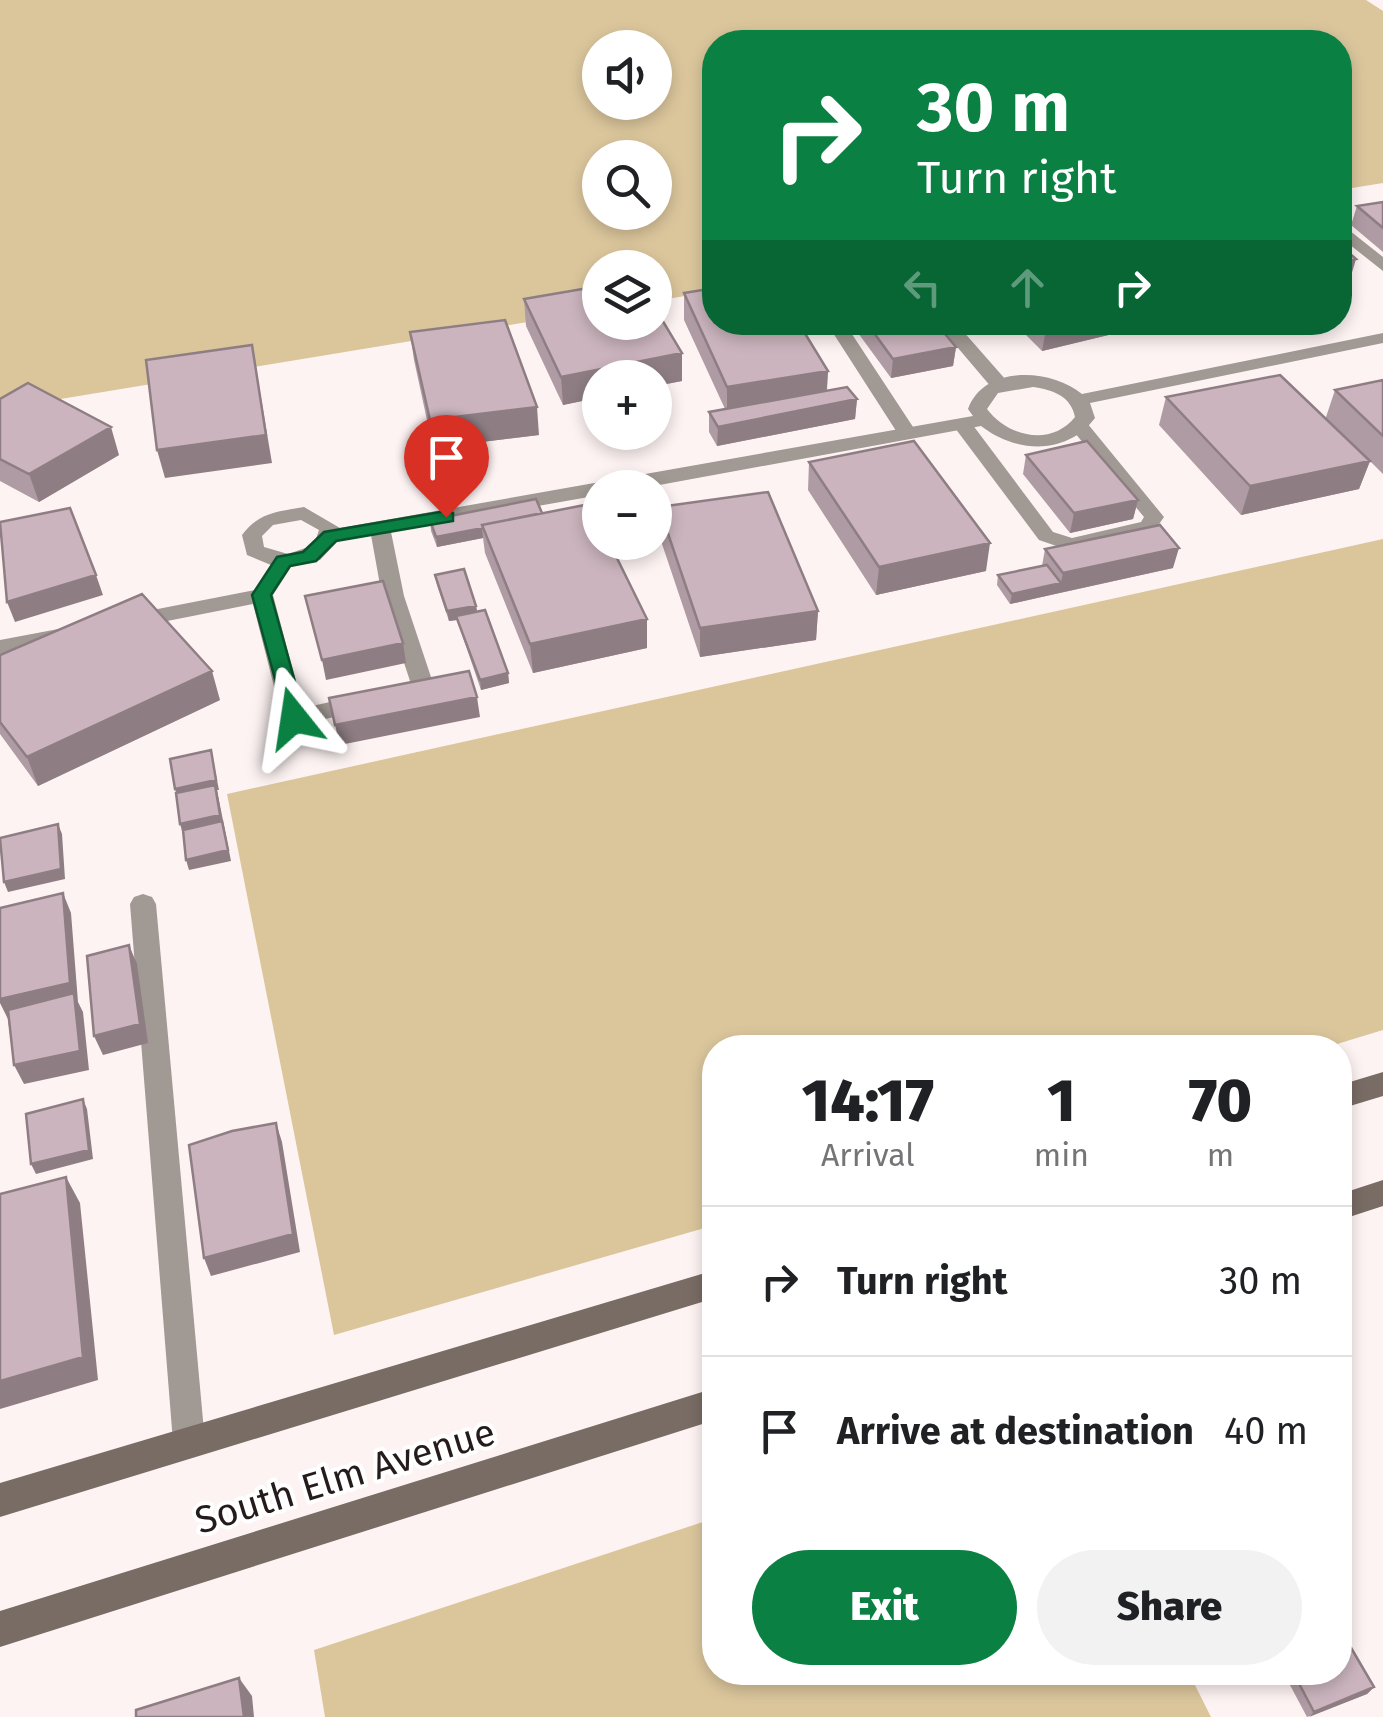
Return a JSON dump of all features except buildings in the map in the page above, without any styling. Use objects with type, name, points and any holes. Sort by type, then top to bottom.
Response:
[{"type":"main road","points":[[1352,1093],[1383,1084]]},
{"type":"main road","points":[[1352,1203],[1383,1193]]},
{"type":"main road","points":[[0,1500],[702,1288]]},
{"type":"main road","name":"South Elm Avenue","points":[[0,1629],[702,1408]]},
{"type":"street","points":[[1352,229],[1383,266]]},
{"type":"street","points":[[844,335],[908,433]]},
{"type":"street","points":[[956,335],[999,384]]},
{"type":"street","points":[[1079,400],[1383,338]]},
{"type":"street","points":[[672,476],[972,422],[1023,440],[1057,439],[1080,428],[1086,418],[1079,400],[1051,384],[999,384],[979,399],[972,422]]},
{"type":"street","points":[[972,422],[1046,536],[1071,544],[1148,526],[1154,517],[1080,428]]},
{"type":"street","points":[[330,536],[325,521],[304,513],[266,520],[252,535],[251,543],[261,556],[284,561],[309,556],[330,536],[582,492]]},
{"type":"street","points":[[262,595],[294,718],[424,688],[393,596],[380,529]]},
{"type":"street","points":[[0,648],[262,595],[284,561]]},
{"type":"street","points":[[144,904],[189,1442]]},
{"type":"shaded area","points":[[0,0],[1366,0],[1383,11],[1383,183],[1352,188],[1352,30],[702,30],[702,293],[672,298],[672,250],[582,250],[582,313],[0,409]]},
{"type":"shaded area","points":[[1383,539],[1383,1030],[1352,1039],[1352,1035],[702,1035],[702,1229],[334,1335],[227,794]]},
{"type":"shaded area","points":[[702,1522],[702,1685],[1195,1685],[1211,1717],[325,1717],[314,1650]]},
{"type":"route","points":[[294,718],[262,595],[284,561],[319,551],[330,536],[446,517]]}]
